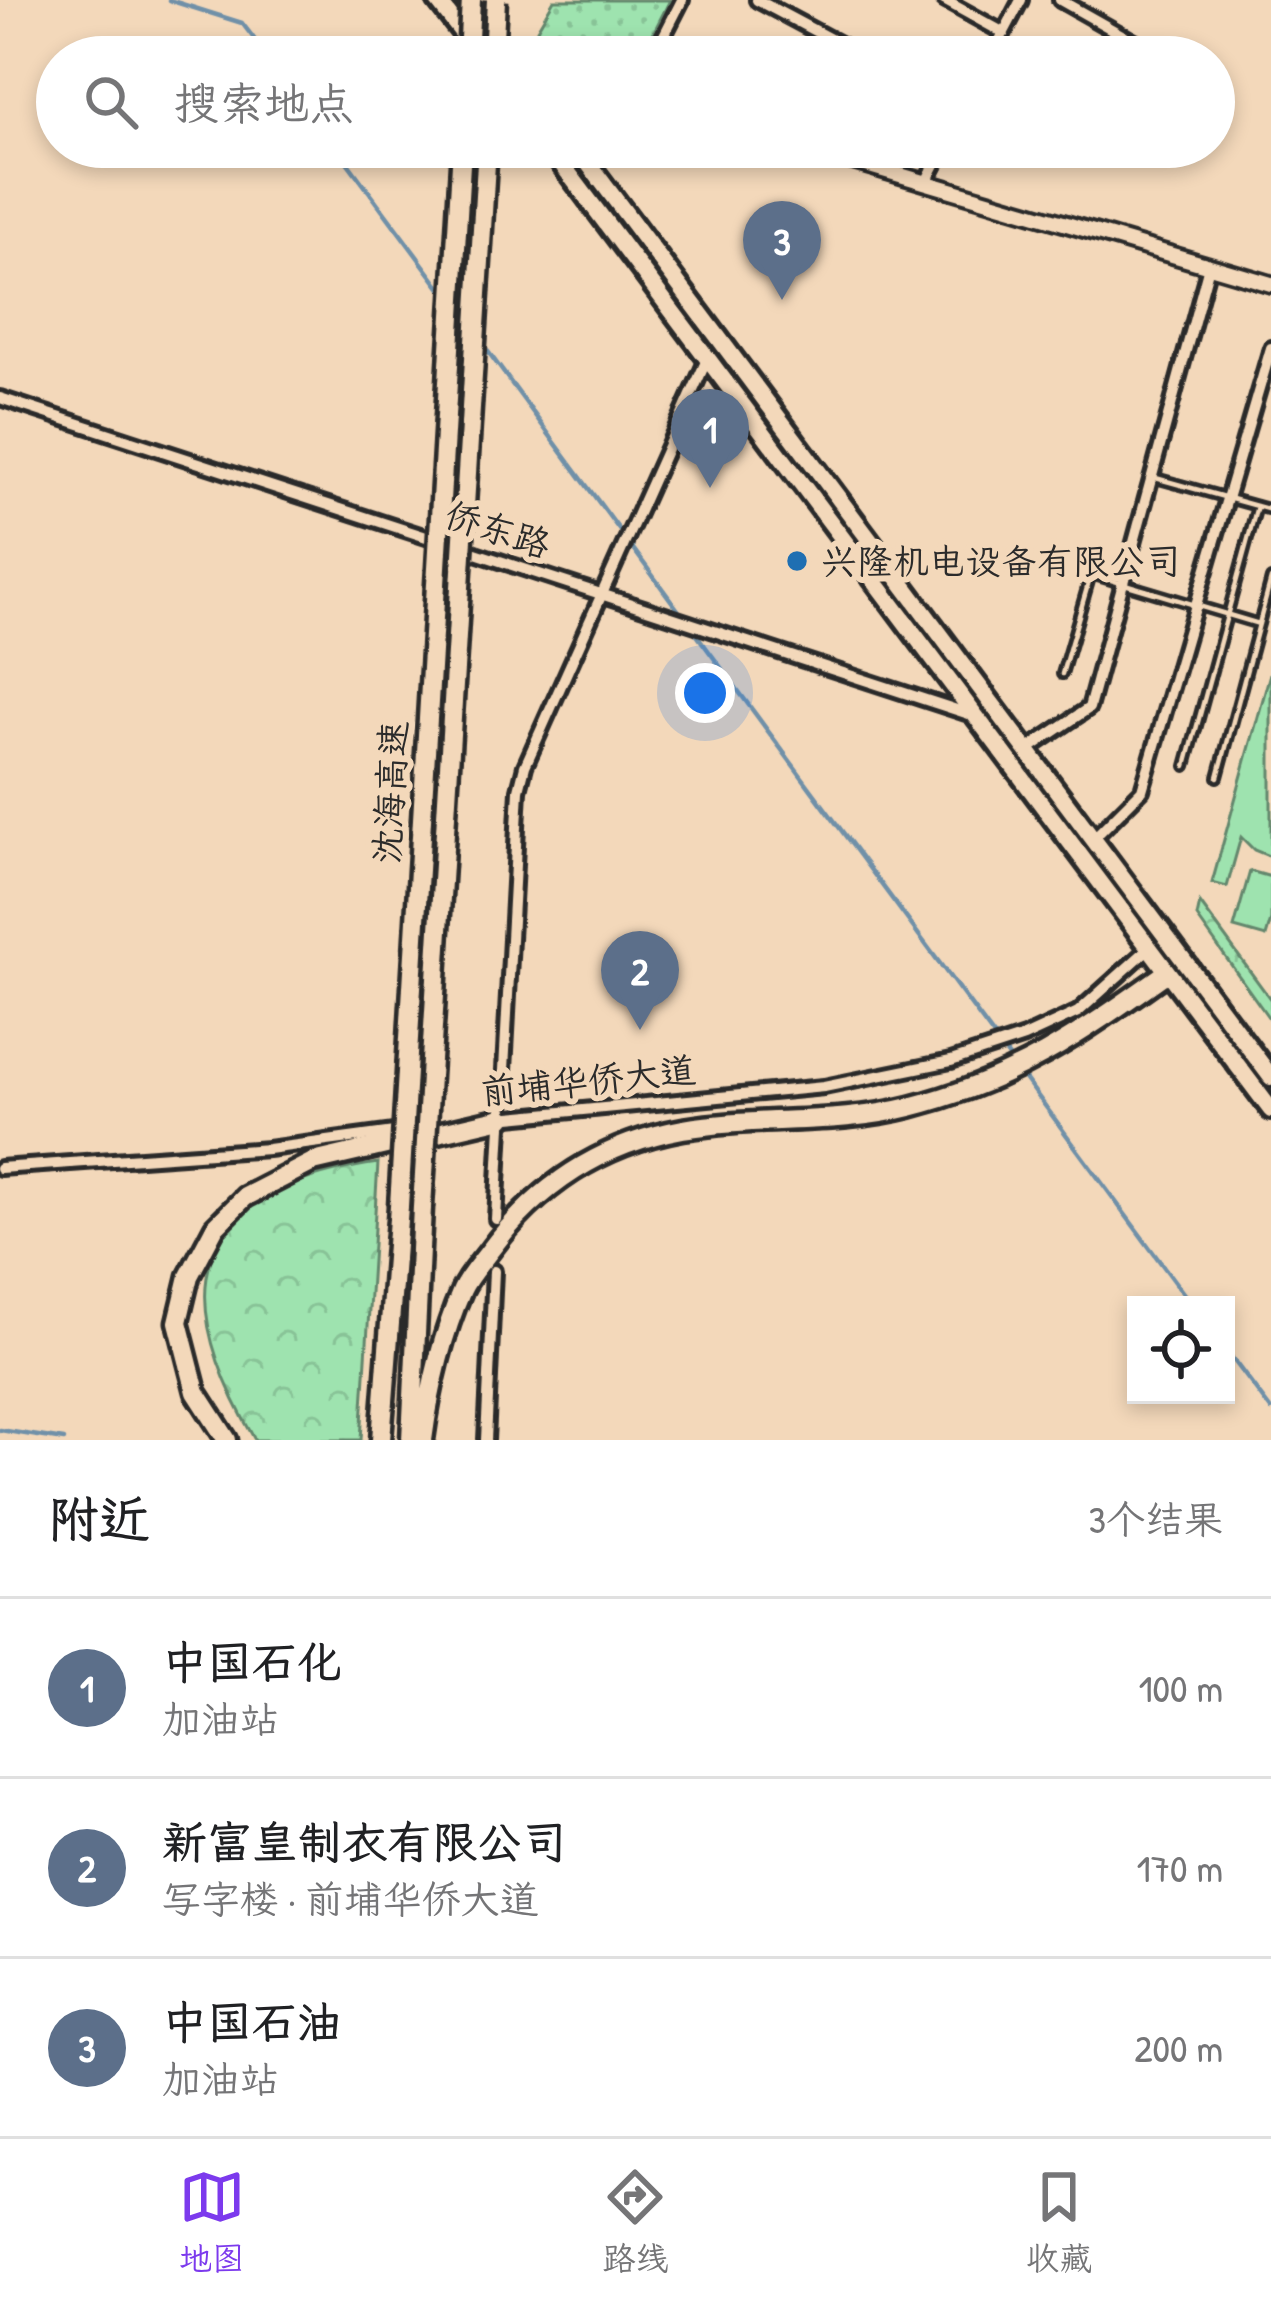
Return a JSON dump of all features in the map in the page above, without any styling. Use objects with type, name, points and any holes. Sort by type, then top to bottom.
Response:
[{"type":"highway","points":[[468,0],[468,36]]},
{"type":"highway","points":[[494,36],[496,0]]},
{"type":"highway","name":"沈海高速","points":[[381,1440],[461,168]]},
{"type":"highway","name":"沈海高速","points":[[411,1440],[486,168]]},
{"type":"highway","points":[[423,1440],[432,1376],[464,1287],[509,1225],[559,1177],[626,1144],[684,1129],[853,1118],[983,1085],[1061,1047],[1166,973]]},
{"type":"highway","points":[[226,1440],[196,1391],[178,1322],[189,1276],[215,1227],[245,1197],[313,1162],[502,1118]]},
{"type":"main road","points":[[437,0],[465,36]]},
{"type":"main road","points":[[468,0],[493,36]]},
{"type":"main road","points":[[565,168],[1271,1110]]},
{"type":"main road","points":[[592,168],[1271,1077]]},
{"type":"street","points":[[664,36],[682,0]]},
{"type":"street","points":[[757,0],[825,36]]},
{"type":"street","points":[[944,0],[1004,33]]},
{"type":"street","points":[[1002,36],[1021,0]]},
{"type":"street","points":[[1060,0],[1124,36]]},
{"type":"street","points":[[878,168],[1271,284]]},
{"type":"street","points":[[926,182],[933,168]]},
{"type":"street","points":[[1028,749],[1089,708],[1209,266]]},
{"type":"street","points":[[1093,839],[1142,790],[1271,348]]},
{"type":"street","points":[[496,1219],[519,790],[525,766],[708,356]]},
{"type":"street","name":"侨东路","points":[[0,398],[977,717]]},
{"type":"street","name":"前埔华侨大道","points":[[0,1168],[268,1149],[502,1118],[824,1087],[951,1061],[1078,1012],[1148,949]]},
{"type":"street","points":[[486,1440],[494,1270]]},
{"type":"lane","points":[[1152,477],[1271,509]]},
{"type":"lane","points":[[1186,766],[1257,506]]},
{"type":"lane","points":[[1062,674],[1091,574],[1259,624]]},
{"type":"lane","points":[[1218,777],[1271,579]]},
{"type":"green space","points":[[554,0],[670,0],[652,36],[543,36],[537,29]]},
{"type":"green space","points":[[1271,670],[1271,857],[1254,850],[1241,837],[1227,887],[1212,883]]},
{"type":"green space","points":[[1250,871],[1271,877],[1266,937],[1234,928]]},
{"type":"green space","points":[[1200,903],[1271,1000],[1271,1021],[1197,917]]},
{"type":"green space","points":[[378,1163],[361,1440],[255,1440],[227,1385],[210,1335],[206,1291],[213,1254],[234,1222],[268,1196],[316,1176]]},
{"type":"waterway","points":[[169,0],[242,23],[252,36]]},
{"type":"waterway","points":[[352,168],[445,294]]},
{"type":"waterway","points":[[481,342],[684,618]]},
{"type":"waterway","points":[[691,627],[1012,1061]]},
{"type":"waterway","points":[[1023,1076],[1185,1296]]},
{"type":"waterway","points":[[1235,1362],[1271,1410]]},
{"type":"waterway","points":[[0,1430],[64,1440]]},
{"type":"place","name":"中国石油","points":[[782,300]]},
{"type":"place","name":"中国石化","points":[[710,488]]},
{"type":"place","name":"兴隆机电设备有限公司","points":[[797,561]]},
{"type":"place","name":"新富皇制衣有限公司","points":[[640,1030]]}]
